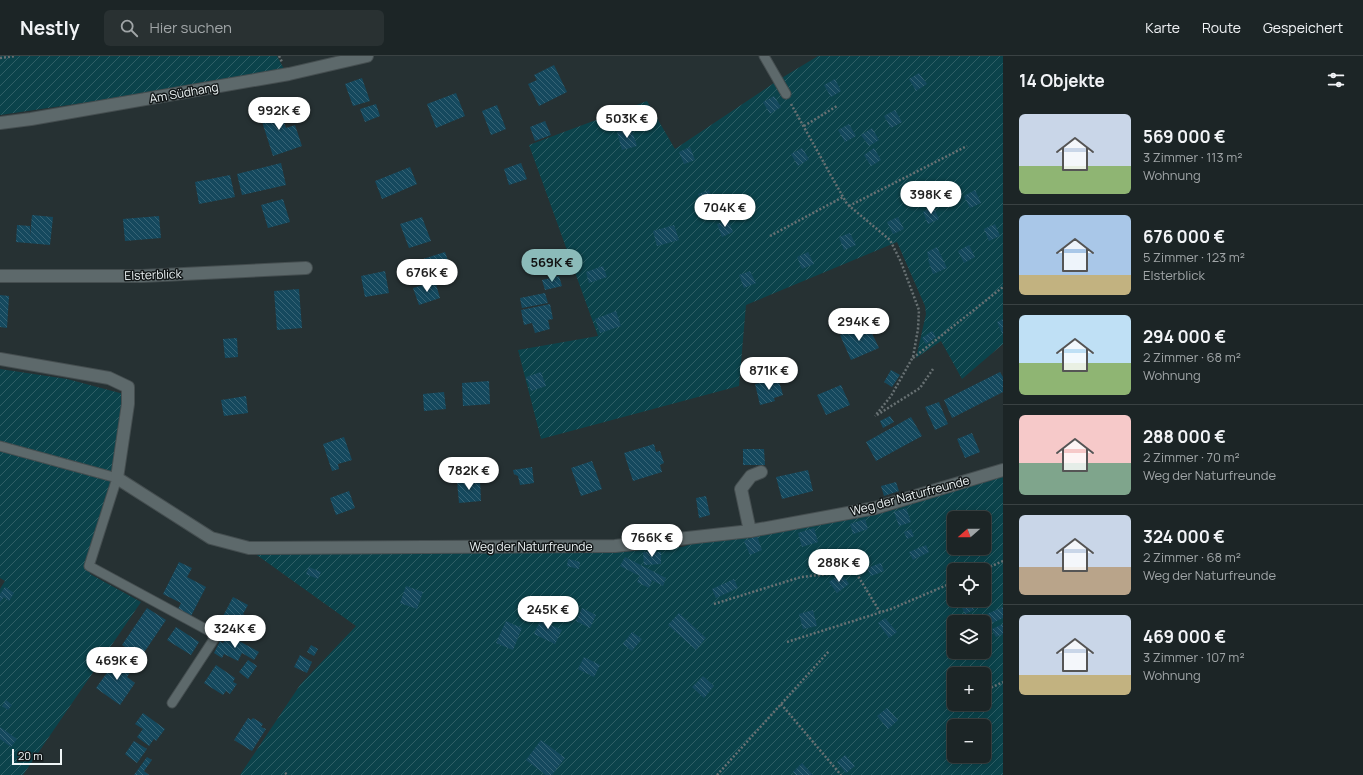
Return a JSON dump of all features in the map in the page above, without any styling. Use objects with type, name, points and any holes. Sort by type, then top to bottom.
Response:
[{"type":"street","name":"Am Südhang","points":[[0,123],[39,118],[289,74],[367,56]]},
{"type":"street","name":"Elsterblick","points":[[0,276],[142,276],[306,268]]},
{"type":"street","points":[[0,359],[109,378],[128,387],[128,404],[117,478]]},
{"type":"street","name":"Weg der Naturfreunde","points":[[117,478],[211,538],[249,548],[615,546],[750,531],[875,508],[1003,470]]},
{"type":"street","points":[[750,531],[741,489],[751,476],[761,472]]},
{"type":"lane","points":[[764,56],[786,94]]},
{"type":"lane","points":[[0,446],[117,478],[89,566],[211,632],[214,639],[172,702]]},
{"type":"path","points":[[0,58],[15,56]]},
{"type":"path","points":[[786,94],[849,206],[890,240],[901,262],[919,310],[918,328],[912,358],[891,396],[874,416],[920,388],[933,369]]},
{"type":"path","points":[[804,126],[837,106]]},
{"type":"path","points":[[849,206],[967,146]]},
{"type":"path","points":[[770,236],[844,198]]},
{"type":"path","points":[[912,358],[1003,287]]},
{"type":"path","points":[[991,567],[1003,562]]},
{"type":"path","points":[[714,604],[801,577],[855,570],[880,612]]},
{"type":"path","points":[[787,642],[880,612],[947,585]]},
{"type":"path","points":[[717,775],[829,651]]},
{"type":"path","points":[[991,688],[1003,682]]},
{"type":"path","points":[[781,704],[841,775]]},
{"type":"shaded area","points":[[0,56],[277,56],[284,69],[89,102],[0,115]]},
{"type":"shaded area","points":[[818,56],[1003,56],[1003,344],[962,379],[941,341],[916,358],[926,314],[925,306],[897,242],[746,305],[739,386],[541,439],[518,350],[598,336],[529,145],[647,101],[675,149],[780,79]]},
{"type":"shaded area","points":[[0,369],[67,379],[135,397],[90,574],[141,602],[23,775],[0,775],[0,589],[5,581],[0,578]]},
{"type":"shaded area","points":[[1003,464],[1003,775],[240,775],[300,685],[356,626],[254,553],[474,548],[682,547],[757,525],[874,502]]},
{"type":"building","points":[[554,65],[567,92],[539,106],[528,84],[537,80],[534,75]]},
{"type":"building","points":[[919,73],[927,84],[916,91],[909,79]]},
{"type":"building","points":[[362,78],[370,101],[353,106],[345,84]]},
{"type":"building","points":[[835,79],[841,91],[831,97],[824,85]]},
{"type":"building","points":[[456,93],[465,116],[436,128],[427,104]]},
{"type":"building","points":[[774,96],[781,107],[770,114],[763,102]]},
{"type":"building","points":[[278,103],[286,128],[295,125],[302,146],[273,156],[258,109]]},
{"type":"building","points":[[376,104],[380,116],[365,122],[360,109]]},
{"type":"building","points":[[497,105],[506,129],[491,135],[482,111]]},
{"type":"building","points":[[895,110],[902,122],[891,128],[884,116]]},
{"type":"building","points":[[545,121],[551,135],[535,141],[530,127]]},
{"type":"building","points":[[849,124],[856,136],[845,142],[838,130]]},
{"type":"building","points":[[631,128],[637,146],[622,150],[617,132]]},
{"type":"building","points":[[872,128],[879,140],[869,146],[861,135]]},
{"type":"building","points":[[690,147],[695,160],[684,164],[679,152]]},
{"type":"building","points":[[802,148],[809,159],[798,166],[791,154]]},
{"type":"building","points":[[874,148],[881,160],[871,166],[864,155]]},
{"type":"building","points":[[281,163],[286,185],[242,195],[237,174]]},
{"type":"building","points":[[521,163],[527,179],[509,185],[504,169]]},
{"type":"building","points":[[410,167],[417,184],[382,199],[375,181]]},
{"type":"building","points":[[230,175],[235,197],[199,204],[195,182]]},
{"type":"building","points":[[709,190],[714,202],[703,207],[698,194]]},
{"type":"building","points":[[975,190],[981,203],[970,208],[964,196]]},
{"type":"building","points":[[749,196],[756,207],[745,213],[738,202]]},
{"type":"building","points":[[283,199],[290,222],[268,228],[261,205]]},
{"type":"building","points":[[933,206],[939,219],[928,224],[923,212]]},
{"type":"building","points":[[32,215],[53,217],[50,245],[16,242],[17,225],[30,226],[30,236]]},
{"type":"building","points":[[159,216],[161,238],[125,241],[123,219]]},
{"type":"building","points":[[422,217],[431,241],[409,248],[400,224]]},
{"type":"building","points":[[898,217],[904,229],[893,234],[887,222]]},
{"type":"building","points":[[728,220],[733,232],[722,237],[717,224]]},
{"type":"building","points":[[995,224],[1000,236],[989,241],[984,229]]},
{"type":"building","points":[[674,225],[679,240],[657,246],[653,231]]},
{"type":"building","points":[[850,233],[856,245],[844,250],[839,237]]},
{"type":"building","points":[[969,245],[975,257],[964,263],[958,251]]},
{"type":"building","points":[[937,247],[947,268],[933,274],[927,252]]},
{"type":"building","points":[[445,252],[451,269],[429,276],[423,259]]},
{"type":"building","points":[[808,252],[814,264],[802,269],[797,257]]},
{"type":"building","points":[[603,266],[607,277],[589,283],[586,272]]},
{"type":"building","points":[[385,271],[389,293],[365,297],[361,276]]},
{"type":"building","points":[[750,271],[756,283],[744,288],[739,275]]},
{"type":"building","points":[[559,276],[562,286],[545,290],[542,280]]},
{"type":"building","points":[[435,281],[440,298],[419,305],[413,288]]},
{"type":"building","points":[[299,289],[302,328],[277,330],[274,291]]},
{"type":"building","points":[[545,293],[548,303],[522,308],[520,298]]},
{"type":"building","points":[[0,295],[9,296],[7,328],[0,327]]},
{"type":"building","points":[[550,304],[553,319],[548,320],[550,329],[535,333],[532,323],[524,325],[521,310]]},
{"type":"building","points":[[616,311],[621,326],[600,333],[595,319]]},
{"type":"building","points":[[1003,319],[1003,335],[997,322]]},
{"type":"building","points":[[867,323],[879,348],[851,360],[840,335]]},
{"type":"building","points":[[932,331],[936,337],[926,344],[922,338]]},
{"type":"building","points":[[237,338],[238,357],[225,358],[223,339]]},
{"type":"building","points":[[891,370],[900,375],[892,387],[884,382]]},
{"type":"building","points":[[541,372],[546,386],[531,391],[526,377]]},
{"type":"building","points":[[1000,372],[1003,377],[1003,392],[952,418],[944,400]]},
{"type":"building","points":[[778,378],[783,395],[774,398],[775,401],[760,405],[755,384]]},
{"type":"building","points":[[489,381],[490,404],[463,406],[462,383]]},
{"type":"building","points":[[841,385],[850,405],[826,415],[817,395]]},
{"type":"building","points":[[444,392],[446,409],[424,411],[423,394]]},
{"type":"building","points":[[246,396],[248,413],[224,416],[221,400]]},
{"type":"building","points":[[939,402],[948,424],[935,430],[925,407]]},
{"type":"building","points":[[890,416],[894,422],[883,428],[880,421]]},
{"type":"building","points":[[911,417],[922,436],[876,461],[866,442]]},
{"type":"building","points":[[972,433],[980,452],[965,458],[957,439]]},
{"type":"building","points":[[344,437],[352,460],[338,464],[339,469],[332,471],[323,444]]},
{"type":"building","points":[[654,444],[656,452],[660,451],[664,463],[660,465],[662,472],[633,481],[624,453]]},
{"type":"building","points":[[743,449],[764,449],[765,465],[743,465]]},
{"type":"building","points":[[592,461],[602,489],[581,496],[571,468]]},
{"type":"building","points":[[532,467],[534,483],[520,485],[518,476],[514,474],[513,470]]},
{"type":"building","points":[[808,470],[813,491],[782,499],[776,477]]},
{"type":"building","points":[[480,480],[481,501],[459,503],[457,481]]},
{"type":"building","points":[[896,482],[899,491],[884,496],[881,486]]},
{"type":"building","points":[[349,491],[355,508],[336,515],[330,498]]},
{"type":"building","points":[[706,496],[710,515],[699,518],[696,498]]},
{"type":"building","points":[[906,508],[911,522],[899,526],[894,512]]},
{"type":"building","points":[[865,519],[868,529],[853,534],[850,524]]},
{"type":"building","points":[[814,528],[818,542],[802,547],[798,533]]},
{"type":"building","points":[[911,529],[914,536],[907,539],[904,532]]},
{"type":"building","points":[[757,536],[762,550],[750,555],[744,541]]},
{"type":"building","points":[[926,545],[929,552],[913,560],[909,552]]},
{"type":"building","points":[[643,552],[661,552],[661,564],[644,565]]},
{"type":"building","points":[[625,557],[666,578],[663,586],[652,580],[649,588],[637,582],[640,576],[620,566]]},
{"type":"building","points":[[568,559],[580,562],[579,569],[567,566]]},
{"type":"building","points":[[179,562],[192,568],[187,577],[206,587],[190,618],[177,611],[181,603],[163,594]]},
{"type":"building","points":[[881,563],[884,571],[871,576],[867,568]]},
{"type":"building","points":[[309,567],[321,572],[318,579],[306,574]]},
{"type":"building","points":[[841,573],[849,584],[837,593],[829,582]]},
{"type":"building","points":[[734,579],[738,588],[716,598],[712,589]]},
{"type":"building","points":[[406,586],[423,592],[417,609],[400,603]]},
{"type":"building","points":[[5,587],[14,593],[9,601],[4,597],[0,602],[0,594]]},
{"type":"building","points":[[233,597],[248,605],[243,614],[254,620],[246,633],[221,620]]},
{"type":"building","points":[[962,607],[972,607],[974,610],[965,614]]},
{"type":"building","points":[[1003,607],[1003,618],[992,623],[991,615],[987,614]]},
{"type":"building","points":[[147,608],[166,620],[141,657],[122,645]]},
{"type":"building","points":[[582,608],[596,615],[590,628],[576,621]]},
{"type":"building","points":[[813,610],[817,626],[803,629],[799,614]]},
{"type":"building","points":[[679,613],[706,638],[696,650],[668,625]]},
{"type":"building","points":[[543,615],[552,619],[549,624],[562,630],[555,644],[534,634]]},
{"type":"building","points":[[885,618],[897,632],[889,638],[878,623]]},
{"type":"building","points":[[506,621],[522,628],[513,650],[496,643]]},
{"type":"building","points":[[1003,624],[1003,634],[996,637],[992,629]]},
{"type":"building","points":[[176,627],[199,642],[191,655],[167,640]]},
{"type":"building","points":[[632,632],[642,639],[632,651],[623,644]]},
{"type":"building","points":[[228,635],[259,652],[254,660],[242,653],[238,661],[224,654],[222,658],[214,653],[220,641],[223,643]]},
{"type":"building","points":[[311,645],[318,649],[314,656],[307,652]]},
{"type":"building","points":[[300,655],[312,662],[307,673],[294,667]]},
{"type":"building","points":[[119,656],[134,667],[127,677],[135,683],[120,705],[96,688]]},
{"type":"building","points":[[584,657],[600,665],[594,677],[578,669]]},
{"type":"building","points":[[248,660],[257,666],[248,679],[239,672]]},
{"type":"building","points":[[216,665],[235,678],[233,682],[237,684],[230,694],[226,691],[223,695],[204,683]]},
{"type":"building","points":[[703,676],[714,686],[704,698],[692,687]]},
{"type":"building","points":[[6,700],[12,705],[8,710],[2,706]]},
{"type":"building","points":[[887,708],[898,720],[888,729],[877,716]]},
{"type":"building","points":[[143,713],[165,729],[156,741],[154,739],[149,746],[137,737],[143,729],[135,724]]},
{"type":"building","points":[[248,718],[251,720],[253,718],[263,724],[261,727],[266,729],[252,751],[234,740]]},
{"type":"building","points":[[0,727],[17,739],[11,747],[0,739]]},
{"type":"building","points":[[541,740],[565,758],[552,775],[546,775],[526,760]]},
{"type":"building","points":[[134,741],[147,749],[137,763],[125,754]]},
{"type":"building","points":[[845,755],[855,766],[846,773],[837,762]]},
{"type":"building","points":[[147,757],[152,760],[144,771],[149,775],[134,775]]},
{"type":"building","points":[[802,763],[813,775],[796,775],[793,772]]}]
